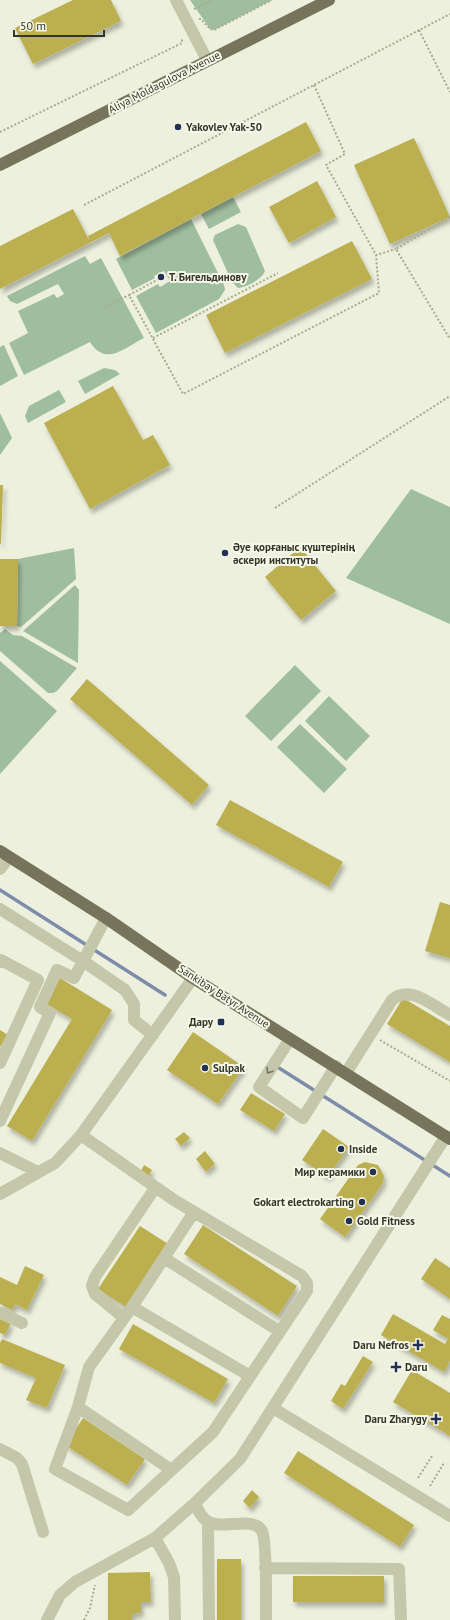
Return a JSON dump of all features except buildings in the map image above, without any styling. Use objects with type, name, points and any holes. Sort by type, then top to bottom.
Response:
[{"type":"main road","name":"Aliya Moldagulova Avenue","points":[[0,165],[329,0]]},
{"type":"main road","name":"Sankibay Batyr Avenue","points":[[5,854],[106,918],[193,978],[448,1137]]},
{"type":"street","points":[[176,0],[208,60]]},
{"type":"street","points":[[0,869],[5,854]]},
{"type":"street","points":[[0,909],[88,952],[125,990],[134,1004],[134,1020],[154,1035]]},
{"type":"street","points":[[0,1122],[50,1013],[40,1007],[58,970],[74,978],[106,918]]},
{"type":"street","points":[[0,962],[1,960],[38,980],[0,1063]]},
{"type":"street","points":[[0,1194],[55,1163],[81,1135],[154,1035],[193,978]]},
{"type":"street","points":[[346,1073],[392,1000],[402,993],[411,993],[450,1015]]},
{"type":"street","points":[[290,1039],[258,1088],[303,1118],[336,1066]]},
{"type":"street","points":[[81,1135],[155,1188],[302,1276],[307,1283],[307,1291],[213,1432],[170,1469],[128,1510],[54,1469],[78,1407],[89,1367],[132,1307],[194,1212]]},
{"type":"street","points":[[47,1620],[60,1595],[75,1582],[155,1538],[195,1503],[240,1459],[425,1169],[448,1137]]},
{"type":"street","points":[[0,1153],[38,1172]]},
{"type":"street","points":[[124,1318],[95,1294],[92,1286],[95,1277],[155,1188]]},
{"type":"street","points":[[164,1258],[279,1331]]},
{"type":"street","points":[[132,1307],[250,1376]]},
{"type":"street","points":[[0,1313],[22,1323]]},
{"type":"street","points":[[78,1407],[170,1469]]},
{"type":"street","points":[[273,1408],[450,1516]]},
{"type":"street","points":[[0,1450],[17,1458],[22,1464],[43,1532]]},
{"type":"street","points":[[195,1503],[201,1515],[208,1523],[209,1620]]},
{"type":"street","points":[[208,1523],[246,1523],[259,1527],[264,1536],[266,1620]]},
{"type":"street","points":[[155,1538],[169,1563],[174,1577],[175,1620]]},
{"type":"street","points":[[265,1568],[399,1569],[402,1620]]},
{"type":"path","points":[[194,9],[213,0]]},
{"type":"path","points":[[0,132],[182,43],[183,34],[181,26],[187,22],[194,19],[201,19],[210,29],[214,30],[272,0]]},
{"type":"path","points":[[84,205],[450,14]]},
{"type":"path","points":[[419,30],[450,92]]},
{"type":"path","points":[[129,295],[183,394],[379,292],[376,255],[326,165],[345,154],[314,85]]},
{"type":"path","points":[[376,255],[396,249],[450,218]]},
{"type":"path","points":[[396,249],[450,340]]},
{"type":"path","points":[[153,338],[278,272]]},
{"type":"path","points":[[103,308],[159,279]]},
{"type":"path","points":[[275,508],[450,396]]},
{"type":"path","points":[[370,1035],[450,1081]]},
{"type":"path","points":[[418,1478],[432,1456]]},
{"type":"path","points":[[430,1486],[444,1463]]},
{"type":"path","points":[[84,1620],[90,1608],[99,1568]]},
{"type":"green space","points":[[190,0],[272,0],[214,30],[210,29]]},
{"type":"green space","points":[[233,197],[241,212],[209,229],[201,214]]},
{"type":"green space","points":[[191,219],[224,285],[225,290],[219,299],[156,333],[136,296],[158,284],[160,287],[170,281],[164,271],[154,276],[155,278],[132,290],[116,259]]},
{"type":"green space","points":[[238,224],[246,227],[265,271],[261,277],[254,282],[238,288],[232,282],[213,240],[215,235]]},
{"type":"green space","points":[[85,256],[90,264],[101,258],[144,338],[116,353],[109,354],[102,353],[90,342],[24,375],[9,343],[28,333],[18,311],[54,294],[57,298],[64,294],[58,284],[17,304],[10,301],[7,296]]},
{"type":"green space","points":[[4,345],[18,376],[0,386],[0,347]]},
{"type":"green space","points":[[104,368],[115,370],[120,374],[85,394],[78,381]]},
{"type":"green space","points":[[59,390],[66,402],[28,423],[25,416],[29,406]]},
{"type":"green space","points":[[0,413],[12,438],[0,455]]},
{"type":"green space","points":[[411,489],[450,507],[450,624],[346,578]]},
{"type":"green space","points":[[74,548],[76,579],[21,627],[17,626],[18,559]]},
{"type":"green space","points":[[75,585],[79,590],[78,663],[23,631]]},
{"type":"green space","points":[[5,629],[13,635],[22,636],[77,668],[57,691],[48,693],[0,651],[0,633]]},
{"type":"green space","points":[[0,661],[57,711],[0,774]]},
{"type":"green space","points":[[295,665],[321,691],[271,741],[245,716]]},
{"type":"green space","points":[[329,696],[370,736],[346,761],[305,721]]},
{"type":"green space","points":[[300,724],[347,769],[324,793],[277,747]]},
{"type":"waterway","points":[[0,890],[165,995]]},
{"type":"waterway","points":[[279,1068],[450,1176]]},
{"type":"place","name":"Yakovlev Yak-50","points":[[178,127]]},
{"type":"place","name":"Т. Бигельдинову","points":[[161,277]]},
{"type":"place","name":"Әуе қорғаныс күштерінің әскери институты","points":[[225,553]]},
{"type":"place","name":"Дару","points":[[221,1022]]},
{"type":"place","name":"Sulpak","points":[[205,1068]]},
{"type":"place","name":"Inside","points":[[341,1149]]},
{"type":"place","name":"Мир керамики","points":[[373,1172]]},
{"type":"place","name":"Gokart electrokarting","points":[[362,1202]]},
{"type":"place","name":"Gold Fitness","points":[[349,1221]]},
{"type":"place","name":"Daru Nefros","points":[[418,1345]]},
{"type":"place","name":"Daru","points":[[396,1367]]},
{"type":"place","name":"Daru Zharygy","points":[[436,1419]]}]
